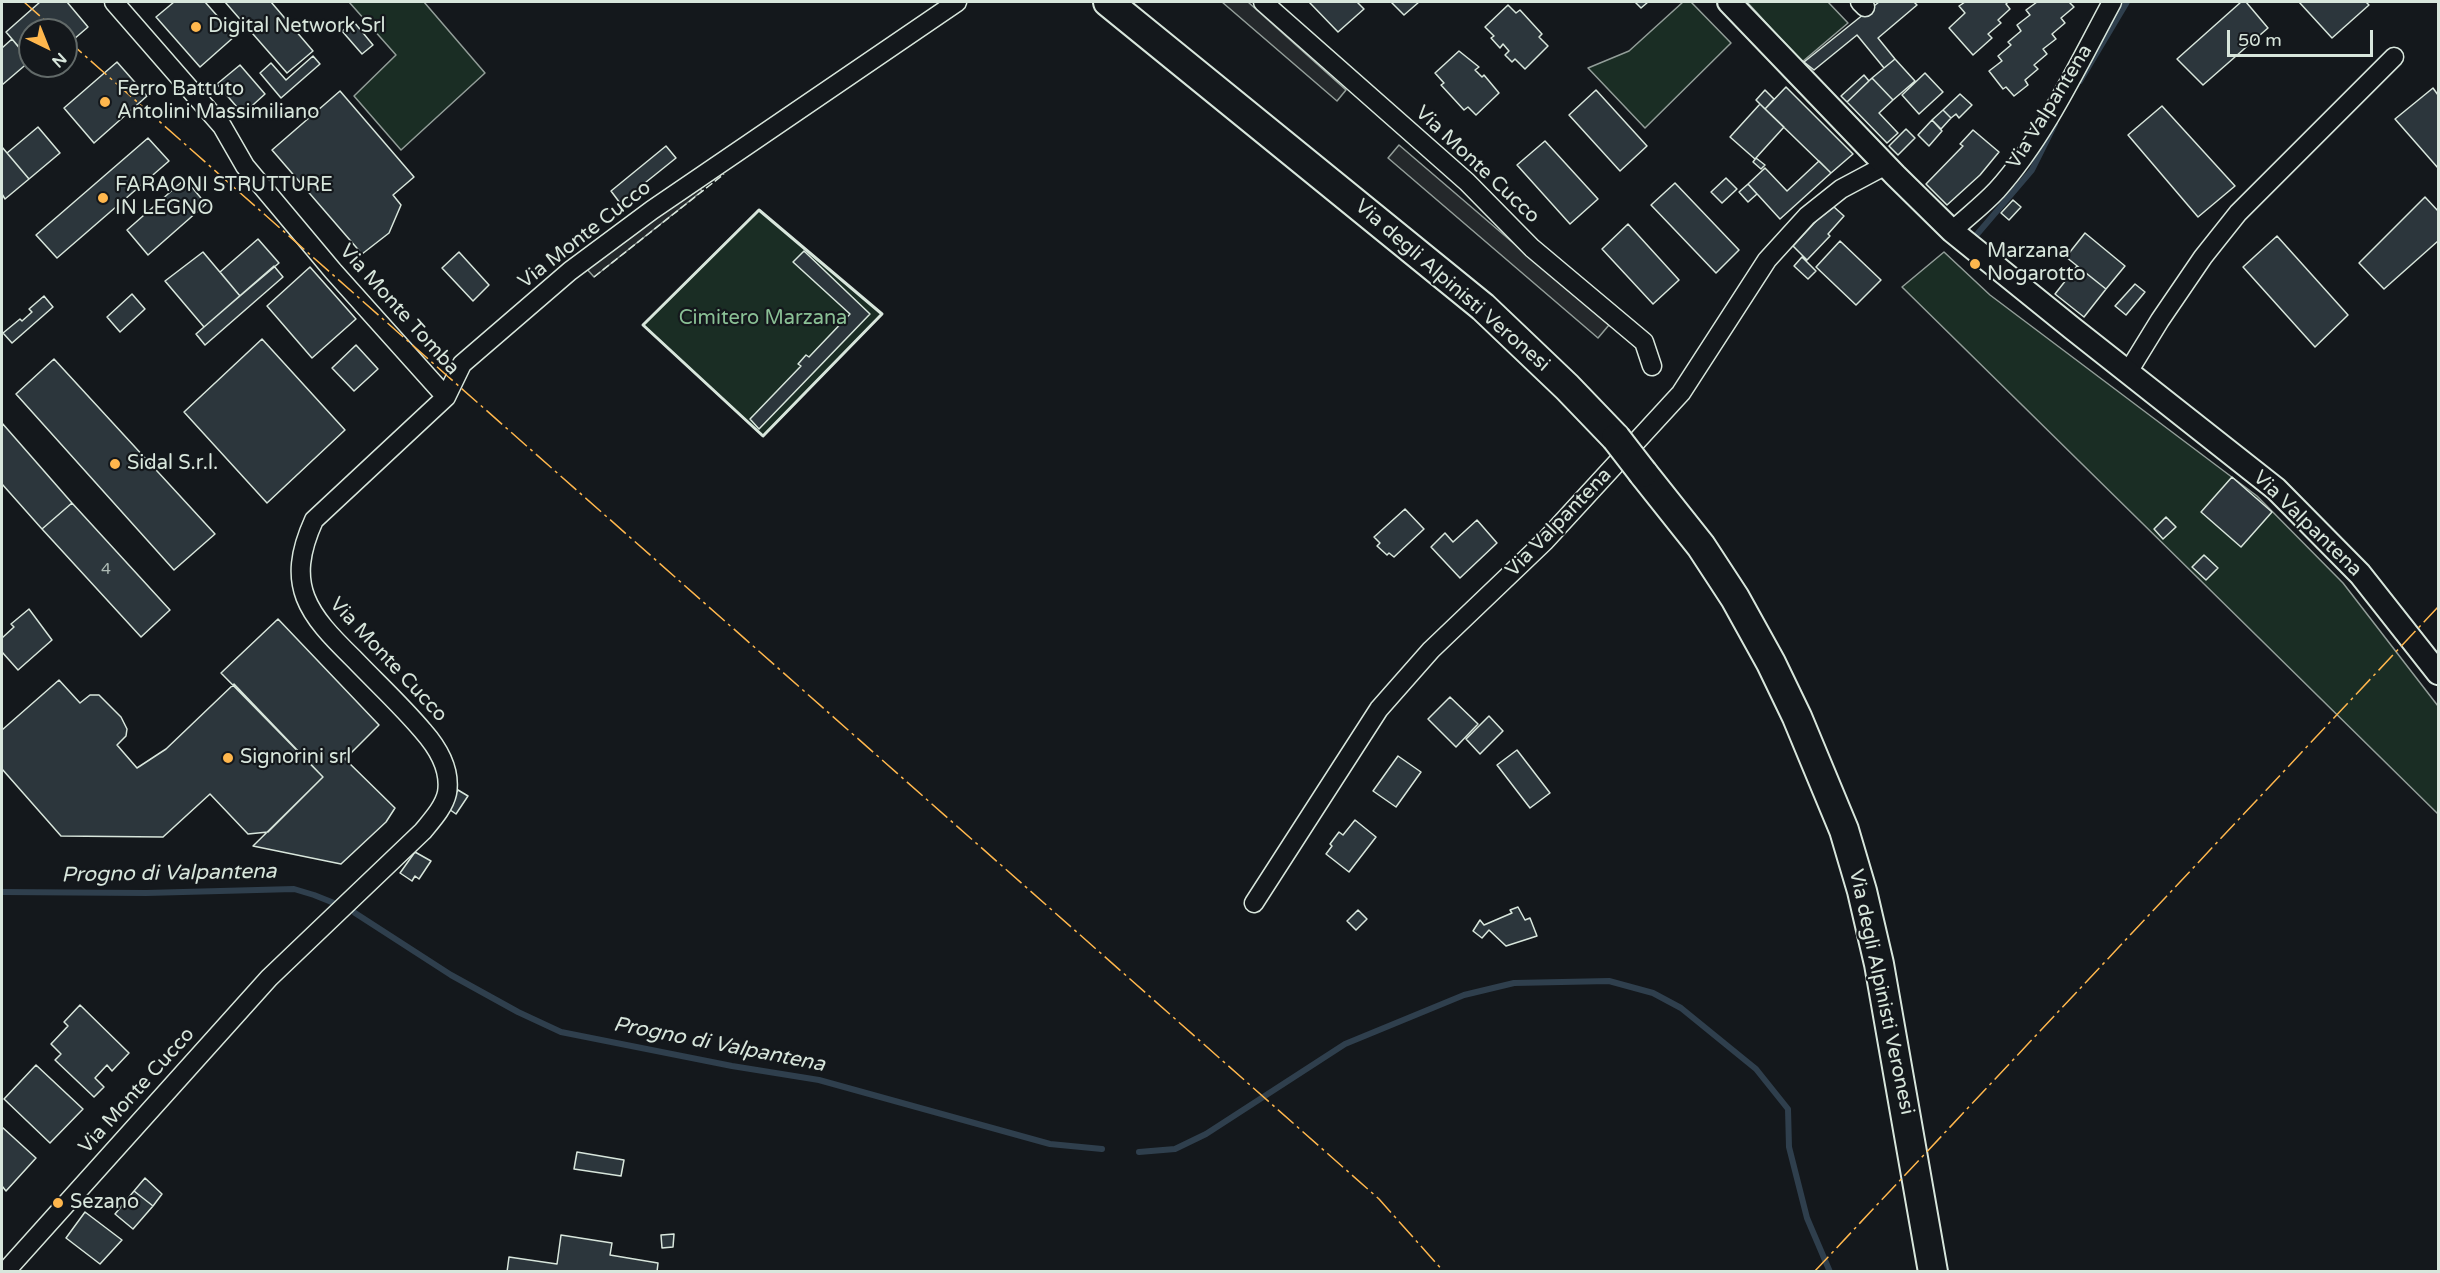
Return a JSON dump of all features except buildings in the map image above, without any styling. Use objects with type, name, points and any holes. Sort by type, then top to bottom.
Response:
[{"type":"highway","name":"Via degli Alpinisti Veronesi","points":[[1108,2],[1483,307],[1567,387],[1616,438],[1701,546],[1735,598],[1771,663],[1797,717],[1844,830],[1879,964],[1933,1272]]},
{"type":"street","name":"Via Monte Tomba","points":[[114,2],[222,126],[252,175],[333,271],[446,397]]},
{"type":"street","name":"Via Monte Cucco","points":[[5,1272],[269,978],[423,831],[443,804],[447,792],[445,768],[435,745],[411,717],[333,639],[314,616],[302,583],[301,563],[305,540],[314,520],[446,397],[462,364],[570,271],[652,210],[957,2]]},
{"type":"street","name":"Via Monte Cucco","points":[[1263,2],[1467,182],[1532,248],[1644,342],[1652,366]]},
{"type":"street","name":"Via Valpantena","points":[[1729,2],[1953,231],[2276,489],[2360,574],[2439,673]]},
{"type":"street","name":"Via Valpantena","points":[[1953,231],[1996,190],[2025,153],[2064,90],[2112,2]]},
{"type":"street","points":[[2128,372],[2203,257],[2238,213],[2394,57]]},
{"type":"street","name":"Via Valpantena","points":[[1254,903],[1379,709],[1431,650],[1545,541],[1681,393],[1767,260],[1807,216],[1841,189],[1886,165]]},
{"type":"green space","points":[[349,2],[424,2],[485,73],[401,150],[354,96],[396,55]]},
{"type":"green space","points":[[1683,2],[1691,2],[1731,43],[1645,128],[1588,68],[1629,51]]},
{"type":"green space","points":[[1747,2],[1828,2],[1848,23],[1802,62]]},
{"type":"green space","name":"Cimitero Marzana","points":[[759,210],[882,314],[763,436],[643,325]]},
{"type":"green space","points":[[1944,252],[1990,295],[2257,496],[2343,583],[2438,706],[2438,814],[1902,287]]},
{"type":"shaded area","points":[[1222,2],[1248,2],[1346,90],[1337,101]]},
{"type":"shaded area","points":[[1399,145],[1609,325],[1598,338],[1388,158]]},
{"type":"shaded area","points":[[696,184],[702,191],[594,277],[585,267]]},
{"type":"waterway","points":[[2080,81],[2127,2]]},
{"type":"waterway","points":[[1973,239],[2032,170],[2055,124]]},
{"type":"waterway","name":"Progno di Valpantena","points":[[2,892],[146,893],[294,889],[334,903]]},
{"type":"waterway","name":"Progno di Valpantena","points":[[355,913],[451,975],[518,1012],[561,1032],[732,1066],[819,1080],[1050,1144],[1102,1149]]},
{"type":"waterway","name":"Progno di Valpantena","points":[[1139,1152],[1175,1149],[1206,1134],[1345,1044],[1464,995],[1514,983],[1609,981],[1653,993],[1681,1008],[1756,1069],[1788,1109],[1789,1147],[1807,1218],[1830,1272]]},
{"type":"fence","points":[[594,277],[724,174]]},
{"type":"wall","points":[[759,210],[882,314],[763,436],[643,325],[759,210]]},
{"type":"power","points":[[24,2],[42,18]]},
{"type":"power","points":[[78,50],[1379,1199],[1444,1272]]},
{"type":"power","points":[[1814,1272],[2438,607]]},
{"type":"place","name":"Digital Network Srl","points":[[196,27]]},
{"type":"place","name":"Ferro Battuto Antolini Massimiliano","points":[[105,102]]},
{"type":"place","name":"FARAONI STRUTTURE IN LEGNO","points":[[103,198]]},
{"type":"place","name":"Marzana Nogarotto","points":[[1975,264]]},
{"type":"place","name":"Sidal S.r.l.","points":[[115,464]]},
{"type":"place","name":"Signorini srl","points":[[228,758]]},
{"type":"place","name":"Sezano","points":[[58,1203]]}]
